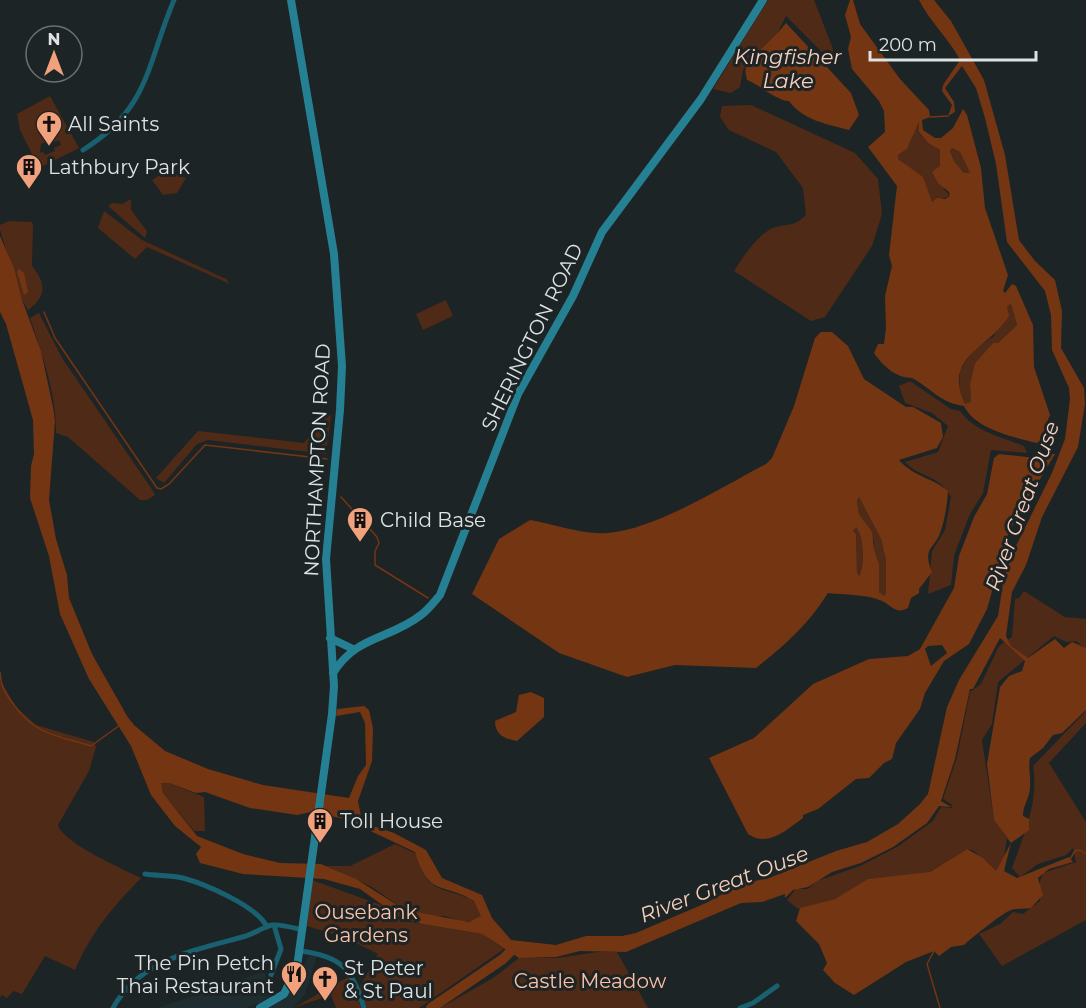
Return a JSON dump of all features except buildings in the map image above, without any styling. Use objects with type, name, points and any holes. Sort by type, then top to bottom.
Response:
[{"type":"main road","name":"NORTHAMPTON ROAD","points":[[260,1008],[284,994],[297,967],[333,714],[334,686],[326,559],[340,410],[341,324],[334,254],[291,0]]},
{"type":"main road","name":"SHERINGTON ROAD","points":[[333,674],[343,658],[353,649],[421,615],[440,595],[518,394],[573,296],[602,232],[701,99],[764,0]]},
{"type":"main road","points":[[330,638],[353,649]]},
{"type":"street","points":[[82,150],[107,134],[139,97],[174,0]]},
{"type":"street","points":[[146,874],[183,878],[234,899],[263,918],[267,927]]},
{"type":"street","points":[[271,975],[280,949],[274,925]]},
{"type":"street","points":[[113,1008],[129,984],[148,970],[189,952],[274,925],[303,930]]},
{"type":"street","points":[[300,951],[312,952],[344,965],[350,971],[364,1008]]},
{"type":"street","points":[[741,1008],[755,1006],[777,986]]},
{"type":"shaded area","points":[[317,956],[305,994],[293,1008],[266,1008],[283,999],[293,987],[308,957]]},
{"type":"shaded area","points":[[265,971],[268,997],[260,1003],[245,1008],[158,1008]]},
{"type":"green space","points":[[768,0],[814,0],[833,49],[833,63],[786,16],[775,38],[756,54],[743,70],[740,87],[731,93],[713,89]]},
{"type":"green space","points":[[50,96],[79,148],[39,168],[20,130],[17,114]],"holes":[[[50,140],[52,143],[59,140],[61,145],[54,148],[55,151],[45,155],[43,152],[40,153],[41,144]]]},
{"type":"green space","points":[[751,105],[855,153],[878,179],[882,214],[872,246],[825,317],[811,321],[734,271],[752,245],[770,229],[795,223],[806,215],[803,188],[776,152],[729,130],[720,117],[722,106]]},
{"type":"green space","points":[[919,122],[919,133],[928,143],[940,150],[944,189],[950,196],[932,202],[920,177],[898,159],[898,155],[907,149]]},
{"type":"green space","points":[[952,148],[960,152],[970,173],[964,173],[954,161],[950,151]]},
{"type":"green space","points":[[170,172],[186,178],[177,193],[163,195],[152,180],[163,173]]},
{"type":"green space","points":[[131,199],[131,210],[147,231],[145,238],[108,206],[112,203],[122,204]]},
{"type":"green space","points":[[104,211],[142,240],[226,279],[230,284],[147,247],[135,259],[98,228]]},
{"type":"green space","points":[[9,221],[32,222],[33,226],[32,266],[40,278],[42,289],[39,300],[28,310],[22,300],[0,230],[0,225]]},
{"type":"green space","points":[[446,300],[453,316],[423,330],[416,314]]},
{"type":"green space","points":[[1011,304],[1017,325],[998,343],[993,343],[975,363],[970,384],[971,402],[968,405],[964,404],[959,389],[960,370],[973,350],[994,336],[1007,306]]},
{"type":"green space","points":[[39,313],[62,358],[151,488],[155,495],[147,500],[140,500],[68,437],[56,433],[51,390],[30,318]]},
{"type":"green space","points":[[910,381],[951,409],[960,411],[981,429],[1024,446],[1027,453],[991,450],[983,493],[969,516],[954,556],[951,585],[928,594],[932,551],[945,530],[951,497],[946,489],[935,480],[905,462],[938,452],[948,426],[932,413],[905,403],[899,386]]},
{"type":"green space","points":[[331,415],[326,454],[208,440],[197,444],[164,483],[156,478],[198,431],[304,443],[326,416]]},
{"type":"green space","points":[[859,497],[881,539],[886,560],[886,593],[884,596],[879,592],[879,564],[874,541],[859,514],[857,501]]},
{"type":"green space","points":[[856,527],[861,537],[863,552],[859,576],[857,574],[856,534],[853,531]]},
{"type":"green space","points":[[1024,591],[1065,617],[1086,619],[1086,649],[1076,641],[1066,642],[1054,636],[998,682],[992,724],[982,740],[994,820],[1007,838],[1003,863],[996,872],[974,851],[967,849],[928,873],[870,879],[835,899],[798,909],[787,900],[796,889],[808,889],[817,881],[860,866],[897,847],[933,821],[941,807],[952,808],[951,804],[943,799],[957,757],[970,692],[981,684],[999,646],[1012,637],[1015,599],[1019,598]]},
{"type":"green space","points":[[0,680],[16,707],[36,725],[94,742],[96,747],[89,771],[58,825],[71,840],[141,878],[88,943],[75,970],[45,956],[22,994],[13,991],[7,998],[2,995],[0,998]]},
{"type":"green space","points":[[1086,711],[1086,723],[1049,763],[1086,822],[1086,920],[1002,966],[979,934],[1000,924],[1013,912],[1023,914],[1040,901],[1040,881],[1043,873],[1076,862],[1073,848],[1066,855],[1038,864],[1020,877],[1012,868],[1026,830],[1032,805],[1033,766]]},
{"type":"green space","points":[[161,783],[169,783],[204,797],[205,831],[194,831],[163,793]]},
{"type":"green space","points":[[395,844],[419,855],[426,878],[433,884],[480,905],[482,919],[465,922],[444,916],[424,917],[405,910],[372,887],[326,866],[350,866]]},
{"type":"green space","name":"Ousebank Gardens","points":[[312,880],[381,905],[391,916],[415,923],[482,934],[504,949],[419,1008],[367,1008],[360,992],[360,986],[378,954],[346,938],[307,926]]},
{"type":"green space","name":"Castle Meadow","points":[[598,952],[617,952],[648,1008],[440,1008],[493,978],[519,958],[557,958]]},
{"type":"green space","points":[[350,976],[361,1008],[336,1008],[331,995],[293,1008]]},
{"type":"water","points":[[850,0],[853,0],[860,24],[900,79],[929,110],[930,117],[922,120],[923,130],[935,138],[941,138],[953,128],[963,109],[967,115],[981,168],[985,208],[1008,275],[1003,291],[1005,293],[1012,284],[1016,286],[1033,325],[1034,367],[1050,415],[1044,429],[1047,438],[1037,443],[986,427],[977,421],[964,406],[948,402],[912,378],[901,376],[890,370],[874,353],[878,344],[884,344],[885,296],[892,266],[889,255],[897,186],[868,147],[885,132],[884,111],[879,101],[852,69],[848,49],[851,37],[845,15]],"holes":[[[919,122],[919,132],[928,143],[940,150],[940,166],[932,172],[950,196],[945,199],[937,198],[932,202],[923,177],[898,159],[898,155],[907,149]],[[952,148],[960,152],[970,173],[964,173],[954,161],[950,151]],[[1011,304],[1017,325],[998,343],[993,343],[975,363],[970,384],[971,402],[965,404],[959,388],[959,375],[971,354],[1009,316],[1007,306]]]},
{"type":"water","points":[[919,0],[934,0],[951,21],[984,80],[1005,155],[1019,240],[1035,261],[1055,280],[1062,311],[1061,348],[1084,388],[1085,404],[1078,447],[1042,517],[1026,565],[1012,592],[1006,636],[1011,646],[1028,658],[1055,639],[1064,648],[1072,642],[1086,648],[1086,710],[1062,733],[1053,735],[1043,748],[1030,758],[1030,791],[1023,816],[1029,819],[1029,830],[1011,843],[994,820],[987,764],[1000,687],[1009,676],[1022,671],[1025,661],[1000,638],[973,689],[970,689],[955,759],[941,801],[951,807],[939,806],[927,823],[893,847],[861,863],[832,872],[808,887],[793,890],[785,898],[785,894],[762,902],[741,903],[626,952],[580,951],[556,957],[519,958],[482,934],[422,924],[393,915],[360,889],[324,879],[243,874],[200,863],[196,854],[201,847],[175,826],[151,795],[131,746],[89,679],[60,614],[49,556],[30,498],[31,466],[34,454],[33,420],[6,324],[0,312],[0,236],[14,268],[22,300],[41,351],[53,407],[55,421],[49,500],[56,539],[67,575],[69,598],[92,654],[134,725],[165,751],[208,769],[263,785],[349,798],[358,776],[366,765],[365,723],[360,712],[336,716],[337,709],[364,706],[369,710],[373,728],[372,761],[358,801],[361,816],[373,826],[394,833],[426,850],[442,878],[482,895],[492,918],[511,940],[556,945],[586,936],[622,936],[636,933],[706,903],[741,884],[769,878],[836,851],[867,842],[898,824],[920,804],[928,794],[947,707],[959,680],[998,616],[1004,577],[1013,552],[1052,473],[1065,439],[1070,399],[1069,388],[1052,350],[1051,315],[1045,291],[1007,242],[996,164],[985,118],[976,88],[962,66],[945,88],[954,102],[955,112],[948,116],[952,105],[942,91],[943,85],[960,60]],"holes":[[[161,783],[169,783],[196,793],[205,792],[250,808],[297,815],[311,812],[345,819],[415,852],[425,876],[431,882],[474,901],[481,916],[469,922],[405,910],[356,879],[321,864],[280,863],[243,854],[197,836],[163,793]]]},
{"type":"water","name":"Kingfisher Lake","points":[[786,23],[851,93],[859,115],[849,130],[808,117],[789,101],[778,98],[747,80],[745,71],[747,66]]},
{"type":"water","points":[[19,269],[24,273],[28,292],[24,295],[17,272]]},
{"type":"water","points":[[821,332],[832,332],[848,346],[864,379],[906,407],[913,407],[941,423],[943,437],[937,448],[899,460],[911,470],[948,491],[942,528],[928,558],[932,572],[919,589],[919,593],[911,598],[908,608],[897,610],[882,601],[869,597],[828,593],[795,634],[756,668],[675,665],[627,677],[559,653],[472,594],[499,539],[530,520],[598,533],[626,530],[667,516],[766,464],[772,458],[794,406],[815,338]],"holes":[[[859,497],[881,539],[886,560],[886,593],[884,596],[879,592],[879,564],[872,532],[859,514],[857,501]],[[856,527],[861,537],[863,552],[859,576],[856,534],[853,531]]]},
{"type":"water","name":"River Great Ouse","points":[[999,454],[1045,459],[1050,454],[1055,454],[1009,531],[987,609],[969,644],[944,661],[925,693],[920,709],[896,743],[892,759],[884,763],[869,778],[856,779],[818,809],[803,815],[803,818],[777,836],[763,839],[748,834],[709,758],[754,738],[813,684],[869,659],[908,656],[920,649],[954,588],[959,556],[974,517],[987,494],[994,458]],"holes":[[[942,645],[947,653],[931,666],[925,649],[928,646]]]},
{"type":"water","points":[[531,692],[544,698],[544,717],[517,741],[502,736],[495,726],[495,721],[516,712],[519,695]]},
{"type":"water","points":[[1011,843],[1004,871],[1017,878],[1069,857],[1073,862],[1049,869],[1038,878],[1043,895],[1031,908],[1013,909],[964,945],[951,947],[939,956],[934,951],[906,962],[854,995],[835,983],[823,970],[827,963],[819,944],[796,921],[800,908],[835,899],[868,879],[930,872],[967,849],[983,858],[996,871]]},
{"type":"waterway","points":[[930,117],[948,116]]},
{"type":"waterway","points":[[44,312],[55,338],[157,488],[161,489],[169,484],[205,445],[327,459]]},
{"type":"waterway","points":[[341,497],[377,537],[379,543],[375,551],[375,565],[428,598]]},
{"type":"waterway","points":[[0,672],[4,690],[14,705],[31,723],[48,733],[91,746],[120,725]]},
{"type":"waterway","points":[[1070,859],[1075,851],[1080,850],[1086,854]]},
{"type":"waterway","points":[[431,1008],[503,959],[513,949]]},
{"type":"waterway","points":[[934,951],[927,964],[940,1008]]},
{"type":"place","name":"All Saints","points":[[49,147]]},
{"type":"place","name":"Lathbury Park","points":[[29,190]]},
{"type":"place","name":"Child Base","points":[[360,543]]},
{"type":"place","name":"Toll House","points":[[320,844]]},
{"type":"place","name":"The Pin Petch Thai Restaurant","points":[[294,997]]},
{"type":"place","name":"St Peter & St Paul","points":[[325,1002]]}]
